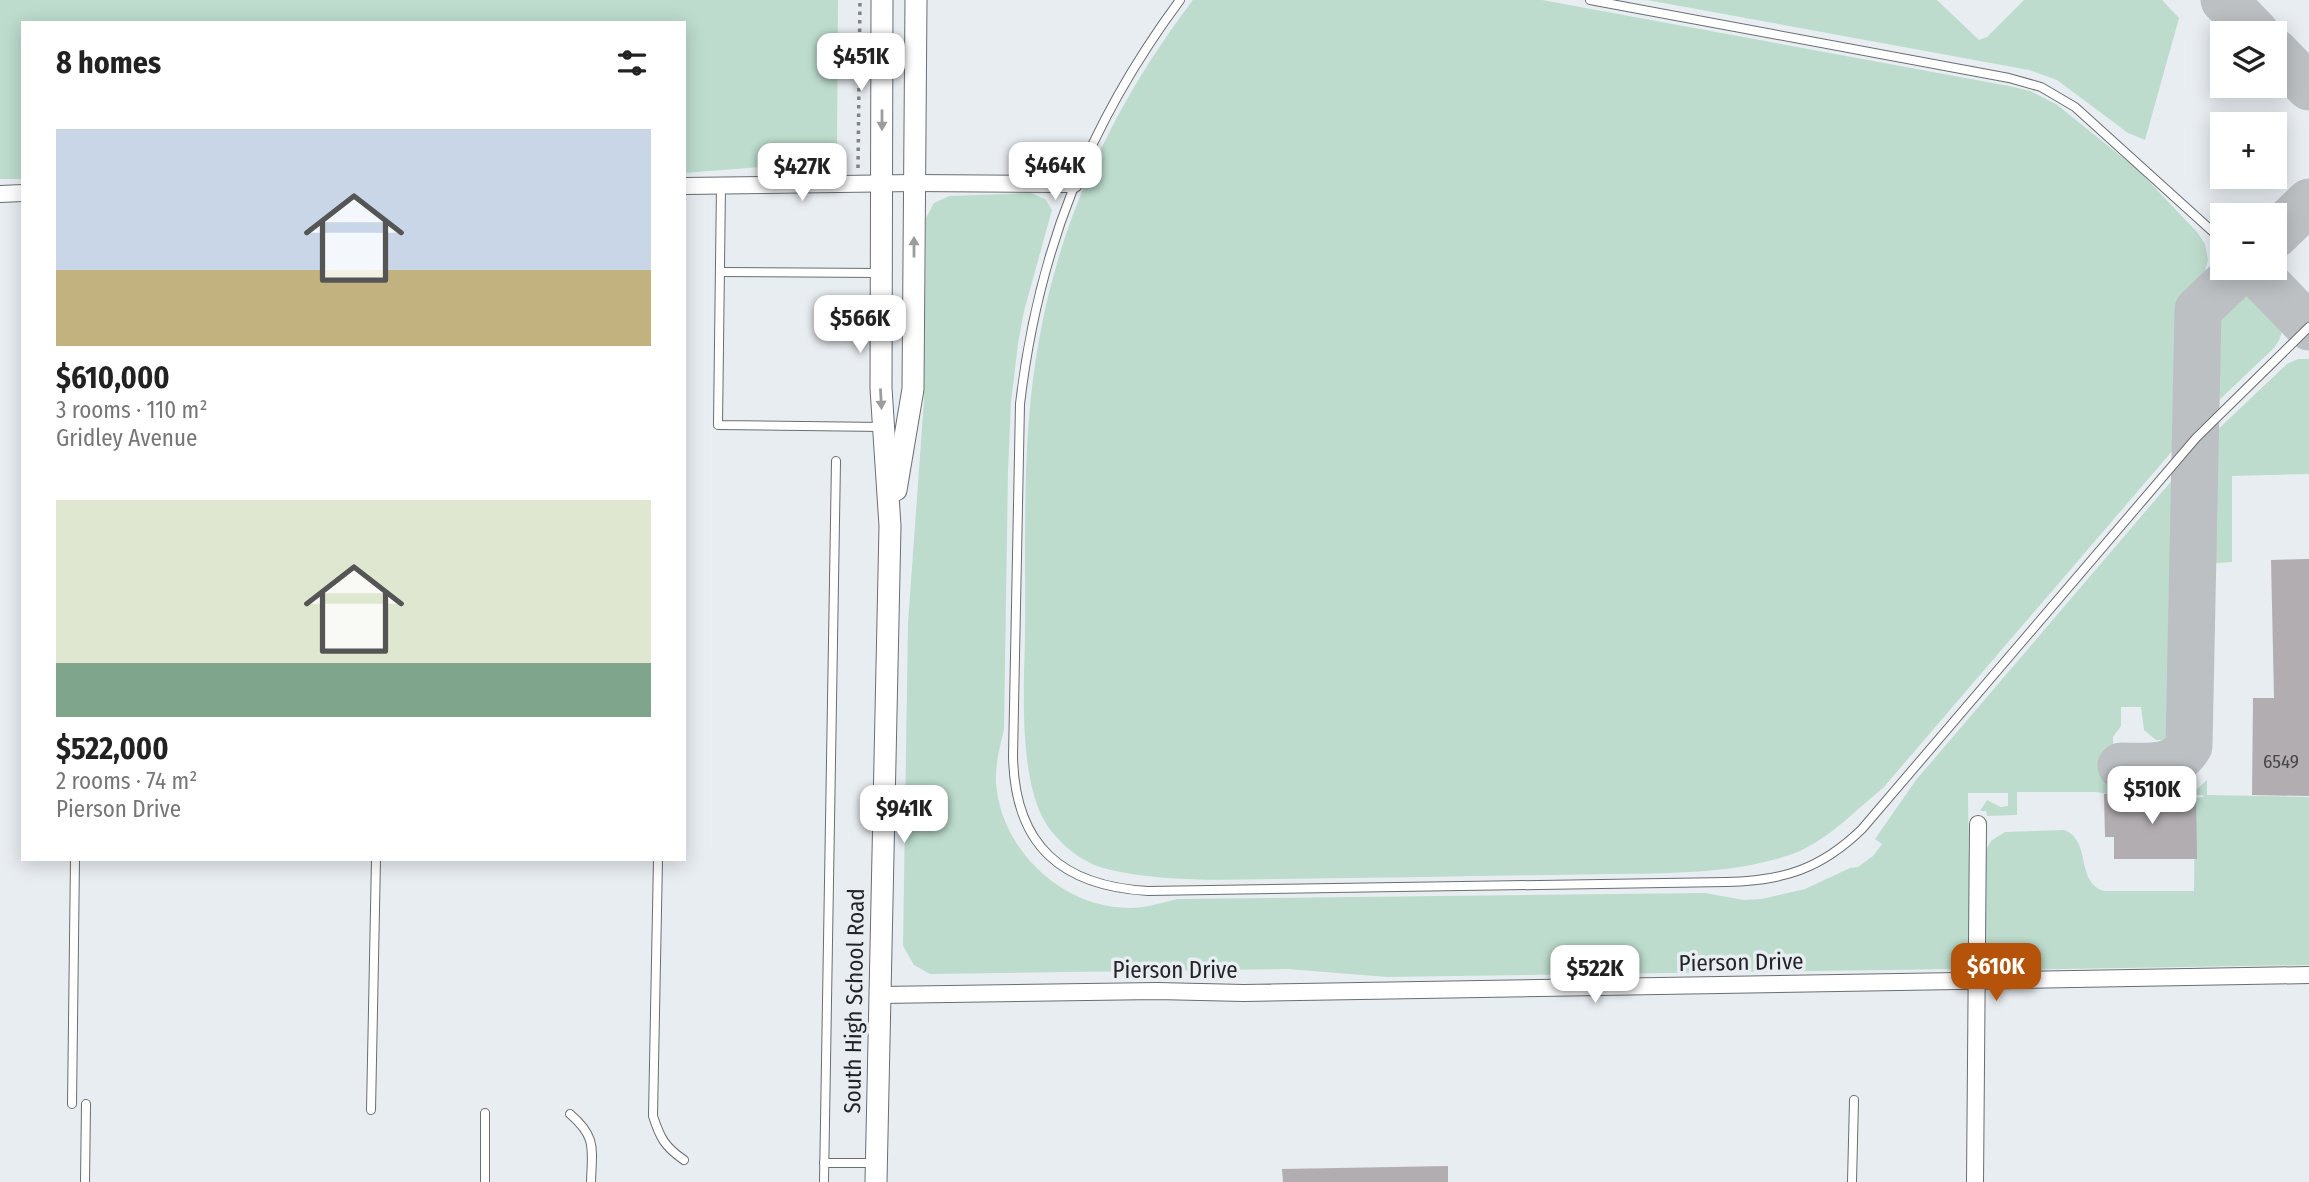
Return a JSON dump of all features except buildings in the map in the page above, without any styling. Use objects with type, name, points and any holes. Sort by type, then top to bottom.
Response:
[{"type":"street","name":"South High School Road","points":[[877,1173],[890,526],[881,388],[882,0]]},
{"type":"street","name":"South High School Road","points":[[890,526],[913,389],[916,0]]},
{"type":"street","points":[[686,186],[1074,184]]},
{"type":"street","points":[[0,194],[21,193]]},
{"type":"street","points":[[1975,1182],[1978,824]]},
{"type":"street","name":"Pierson Drive","points":[[880,995],[1157,991],[1258,993],[2309,975]]},
{"type":"lane","points":[[1180,0],[1117,94],[1074,184],[1058,226],[1035,309],[1020,404],[1013,774],[1023,818],[1043,848],[1062,866],[1083,879],[1120,889],[1149,891],[1739,882],[1779,878],[1814,865],[1837,851],[1862,829],[2196,438],[2309,327]]},
{"type":"lane","points":[[1590,0],[1996,76],[2041,87],[2075,107],[2210,229]]},
{"type":"lane","points":[[721,185],[718,425],[883,427]]},
{"type":"lane","points":[[720,272],[881,273]]},
{"type":"lane","points":[[824,1182],[836,461]]},
{"type":"lane","points":[[72,1104],[75,861]]},
{"type":"lane","points":[[371,1110],[376,861]]},
{"type":"lane","points":[[658,861],[653,1116],[668,1149],[684,1160]]},
{"type":"lane","points":[[1852,1182],[1854,1100]]},
{"type":"lane","points":[[85,1182],[86,1104]]},
{"type":"lane","points":[[485,1113],[485,1182]]},
{"type":"lane","points":[[570,1114],[584,1126],[591,1138],[591,1182]]},
{"type":"lane","points":[[824,1163],[877,1173]]},
{"type":"path","points":[[858,184],[860,0]]},
{"type":"green space","points":[[0,0],[838,0],[837,148],[825,162],[686,173],[686,21],[21,21],[21,179],[0,179]]},
{"type":"green space","points":[[1193,0],[1542,0],[2030,91],[2056,104],[2137,169],[2197,232],[2205,244],[2208,260],[2204,276],[2188,299],[2182,327],[2180,442],[1883,788],[1836,828],[1798,852],[1740,867],[1653,873],[1214,880],[1152,877],[1094,865],[1065,846],[1053,833],[1041,815],[1028,767],[1024,711],[1025,526],[1033,377],[1049,294],[1062,248],[1095,161],[1140,78]]},
{"type":"green space","points":[[1647,0],[1937,0],[1979,40],[1987,37],[2024,0],[2162,0],[2179,18],[2145,140],[2128,133],[2057,80],[2029,70]]},
{"type":"green space","points":[[1031,193],[1045,199],[1052,210],[1024,311],[1011,402],[1004,729],[996,783],[1000,808],[1009,831],[1023,852],[1039,871],[1081,898],[1104,905],[1129,908],[1177,899],[1705,893],[1744,900],[1762,899],[1805,889],[1850,868],[1858,867],[1873,856],[1882,844],[1875,839],[1916,780],[2180,471],[2175,731],[2166,740],[2156,740],[2144,730],[2141,707],[2121,707],[2121,726],[2113,737],[2113,756],[2106,756],[2106,765],[2114,765],[2114,795],[2096,792],[2017,792],[2017,815],[1987,816],[1986,811],[1980,811],[1987,800],[2001,807],[2008,806],[2008,793],[1968,793],[1970,953],[1962,964],[1952,969],[1387,977],[1288,969],[930,974],[914,965],[903,946],[908,623],[924,400],[926,218],[934,203],[949,196]]},
{"type":"green space","points":[[2251,295],[2264,301],[2275,311],[2282,324],[2280,338],[2275,347],[2213,406],[2215,323],[2228,303],[2238,297]]},
{"type":"green space","points":[[2298,359],[2309,359],[2309,474],[2232,476],[2232,562],[2216,563],[2210,559],[2212,435],[2287,364]]},
{"type":"green space","points":[[2207,780],[2207,795],[2309,797],[2309,965],[2006,970],[1998,968],[1990,961],[1985,950],[1984,852],[1992,840],[2005,832],[2064,830],[2078,842],[2089,879],[2104,891],[2194,891],[2195,798],[2204,797],[2196,795],[2196,790]]},
{"type":"taxiway","points":[[2224,0],[2244,21]]},
{"type":"taxiway","points":[[2287,64],[2309,87]]},
{"type":"taxiway","points":[[2287,223],[2309,202]]},
{"type":"taxiway","points":[[2121,766],[2167,763],[2176,760],[2189,746],[2198,310],[2229,280]]},
{"type":"taxiway","points":[[2264,280],[2309,327]]}]
